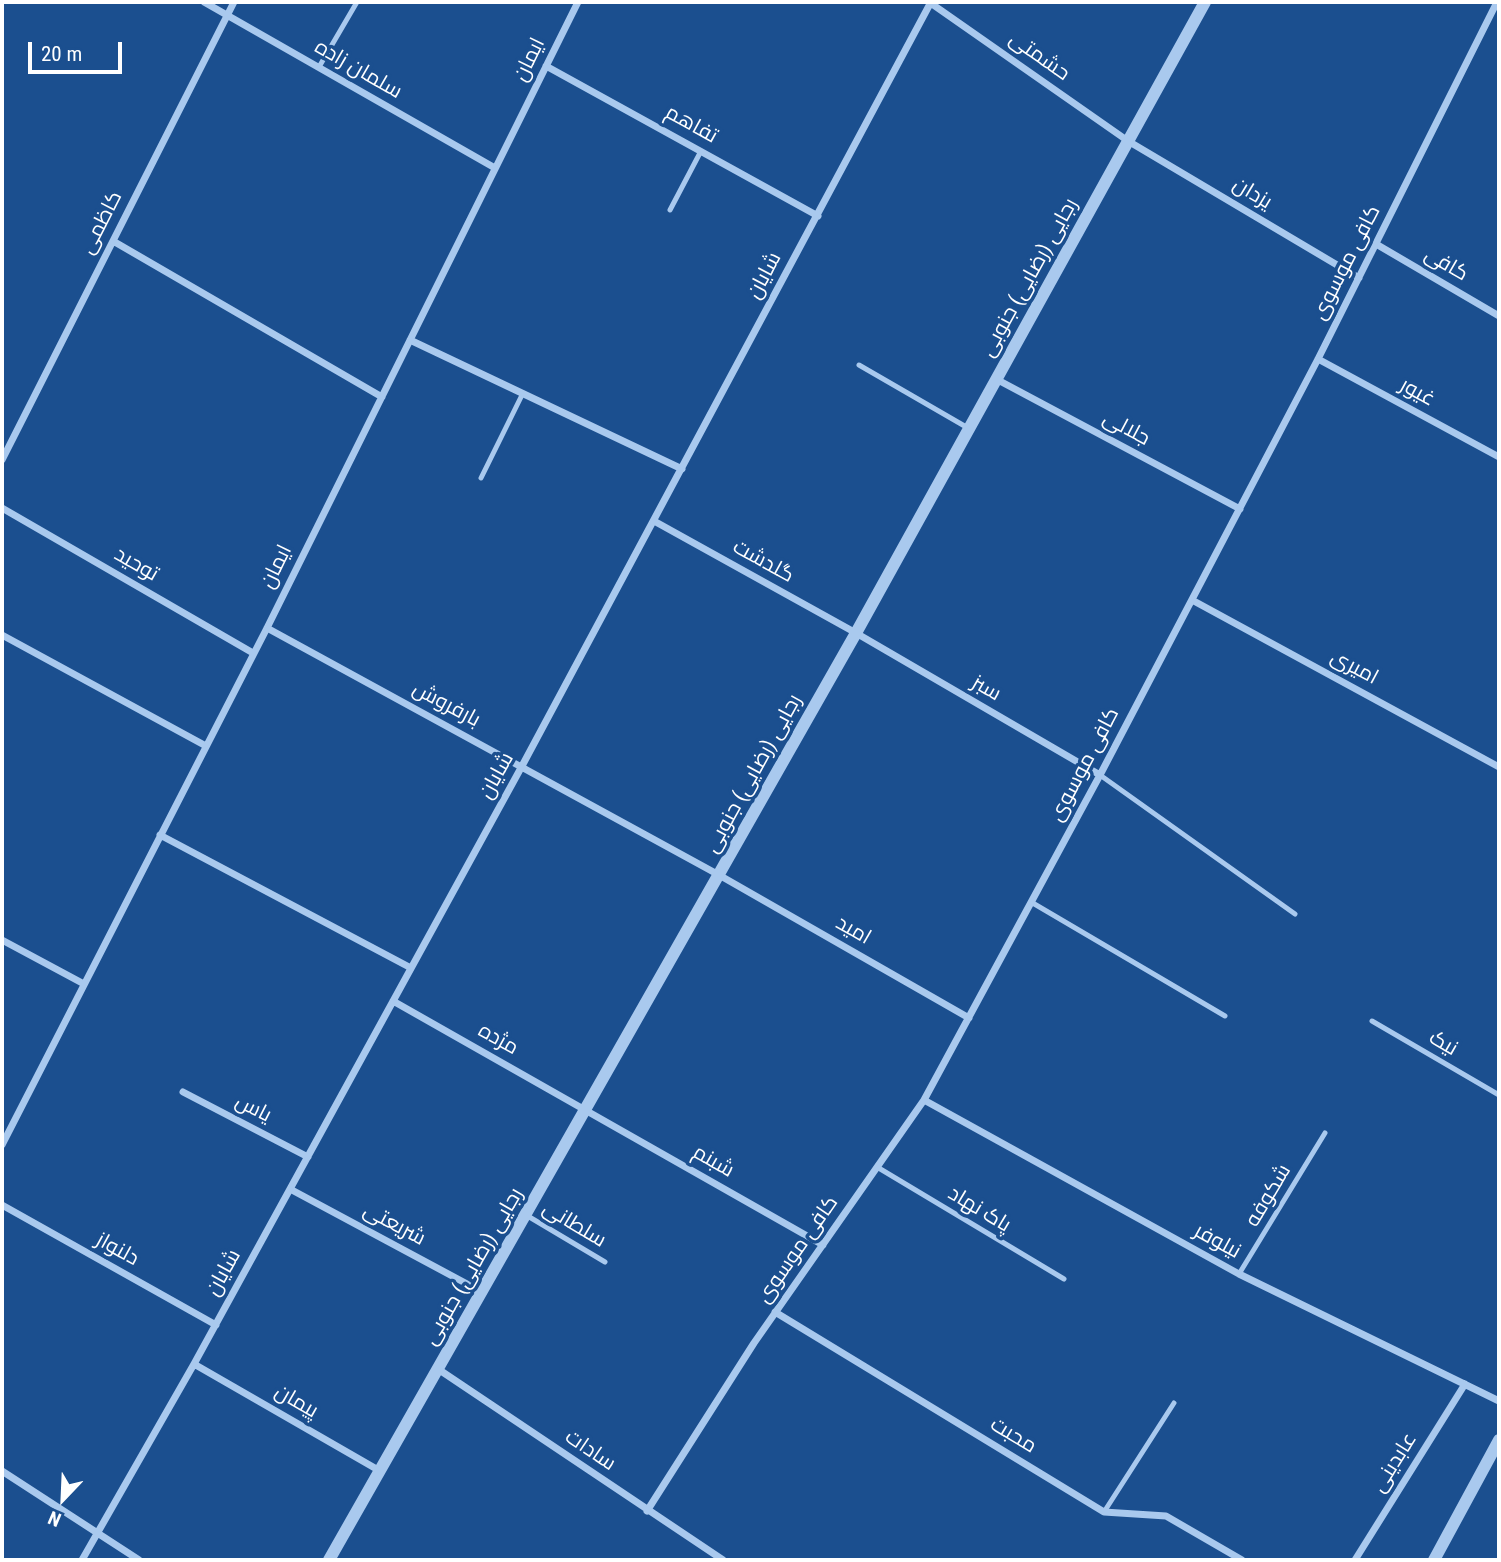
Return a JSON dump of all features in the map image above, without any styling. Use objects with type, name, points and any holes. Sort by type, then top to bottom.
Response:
[{"type":"street","name":"سلمان زاده","points":[[204,2],[495,168]]},
{"type":"street","name":"کاظمی","points":[[2,460],[234,2]]},
{"type":"street","name":"ایمان","points":[[2,1145],[267,628],[578,2]]},
{"type":"street","name":"حشمتی","points":[[930,2],[1128,141]]},
{"type":"street","name":"شایان","points":[[82,1560],[216,1325],[522,766],[930,2]]},
{"type":"street","name":"رجایی (رضایی) جنوبی","points":[[329,1560],[856,633],[1205,2]]},
{"type":"street","name":"کافی موسوی","points":[[647,1511],[775,1312],[924,1100],[1240,509],[1497,2]]},
{"type":"street","name":"تفاهم","points":[[546,66],[818,216]]},
{"type":"street","name":"یزدان","points":[[1128,141],[1359,278]]},
{"type":"street","points":[[113,241],[382,397]]},
{"type":"street","name":"کافی","points":[[1376,244],[1499,316]]},
{"type":"street","points":[[410,340],[681,469]]},
{"type":"street","name":"غیور","points":[[1318,359],[1499,457]]},
{"type":"street","name":"جلالی","points":[[996,379],[1240,509]]},
{"type":"street","name":"توحید","points":[[2,508],[253,653]]},
{"type":"street","name":"گلدشت","points":[[654,521],[856,633]]},
{"type":"street","name":"امیری","points":[[1192,600],[1499,767]]},
{"type":"street","name":"بارفروش","points":[[267,628],[719,875]]},
{"type":"street","name":"سبز","points":[[856,633],[1100,775]]},
{"type":"street","points":[[2,635],[206,746]]},
{"type":"street","points":[[160,835],[411,968]]},
{"type":"street","name":"امید","points":[[719,875],[969,1018]]},
{"type":"street","points":[[2,940],[84,984]]},
{"type":"street","name":"مژده","points":[[393,1001],[587,1109]]},
{"type":"street","name":"یاس","points":[[183,1092],[308,1157]]},
{"type":"street","name":"نیلوفر","points":[[924,1100],[1239,1274],[1499,1401]]},
{"type":"street","name":"شبنم","points":[[587,1109],[823,1245]]},
{"type":"street","name":"شریعتی","points":[[290,1189],[482,1292]]},
{"type":"street","name":"دلنواز","points":[[2,1205],[216,1325]]},
{"type":"street","name":"محبت","points":[[775,1312],[1104,1512],[1166,1516],[1242,1560]]},
{"type":"street","name":"پیمان","points":[[194,1364],[380,1471]]},
{"type":"street","name":"سادات","points":[[438,1369],[723,1560]]},
{"type":"street","name":"عابدینی","points":[[1355,1560],[1465,1384]]},
{"type":"street","points":[[1434,1560],[1499,1440]]},
{"type":"street","points":[[2,1471],[139,1560]]},
{"type":"lane","points":[[319,67],[357,2]]},
{"type":"lane","points":[[670,210],[701,150]]},
{"type":"lane","points":[[859,365],[968,428]]},
{"type":"lane","points":[[481,478],[523,393]]},
{"type":"lane","points":[[1100,775],[1296,914]]},
{"type":"lane","points":[[1031,902],[1225,1016]]},
{"type":"lane","name":"نیک","points":[[1372,1021],[1499,1094]]},
{"type":"lane","name":"شکوفه","points":[[1239,1274],[1325,1133]]},
{"type":"lane","name":"پاک نهاد","points":[[877,1167],[1064,1279]]},
{"type":"lane","name":"سلطانی","points":[[526,1215],[605,1262]]},
{"type":"lane","points":[[1104,1512],[1174,1403]]}]
